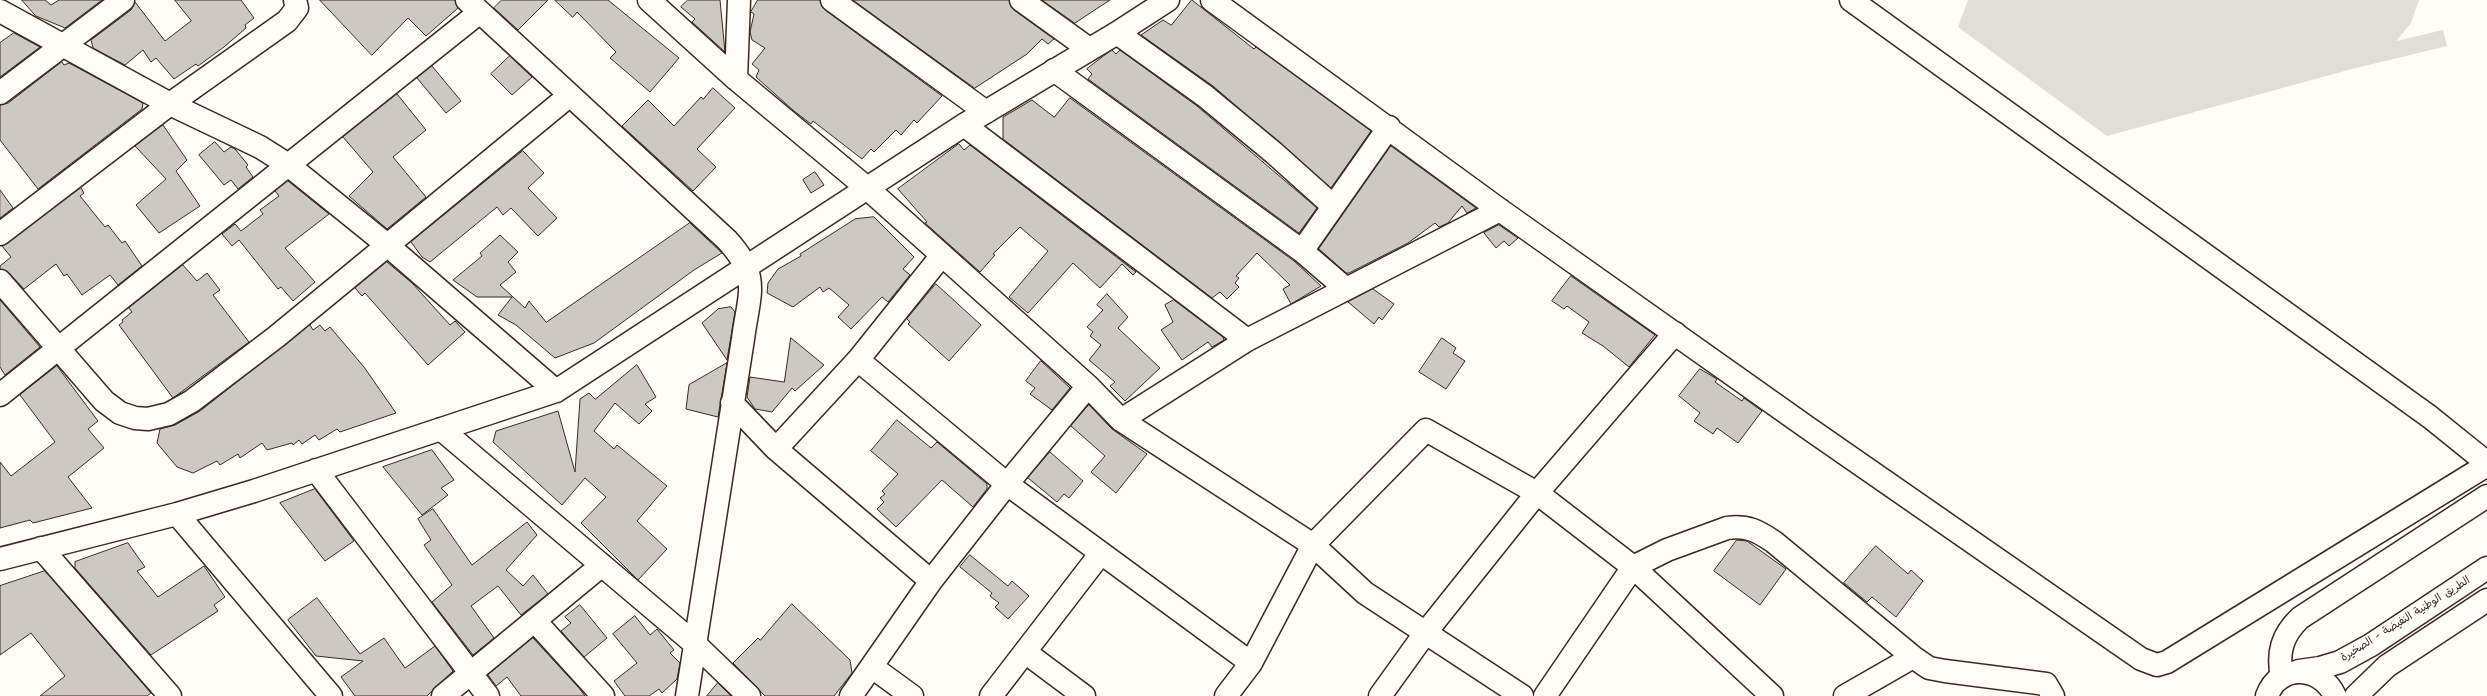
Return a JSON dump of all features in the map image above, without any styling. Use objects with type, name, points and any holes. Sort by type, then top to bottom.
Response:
[{"type":"main road","points":[[0,92],[65,45],[123,0]]},
{"type":"main road","points":[[0,234],[170,104],[287,21],[297,8],[295,0]]},
{"type":"main road","points":[[649,0],[736,79],[867,188],[1088,386],[1121,420],[1313,545],[1365,593],[1522,696]]},
{"type":"main road","points":[[736,79],[739,0]]},
{"type":"main road","points":[[832,0],[986,112]]},
{"type":"main road","points":[[1021,0],[1088,50]]},
{"type":"main road","points":[[0,559],[177,514],[556,391],[748,268],[964,125],[1054,70],[1117,34],[1168,0]]},
{"type":"main road","points":[[1212,0],[1389,127],[1500,210],[2141,660],[2157,665],[2167,662],[2487,464],[2424,412],[1851,0]]},
{"type":"main road","points":[[0,395],[287,164],[474,6],[727,240],[748,268],[750,285],[686,696]]},
{"type":"main road","points":[[0,11],[65,45],[170,104],[225,129],[287,164],[386,244],[556,391]]},
{"type":"main road","points":[[1117,34],[1205,96],[1274,153],[1332,205]]},
{"type":"main road","points":[[1054,70],[1302,251],[1345,288]]},
{"type":"main road","points":[[0,282],[104,401],[120,413],[135,418],[148,419],[169,414],[192,401],[270,342],[386,244],[570,95]]},
{"type":"main road","points":[[964,125],[1247,340]]},
{"type":"main road","points":[[1302,251],[1332,205],[1389,127]]},
{"type":"main road","points":[[1121,420],[1247,340],[1345,288],[1500,210]]},
{"type":"main road","points":[[776,449],[858,360],[942,255]]},
{"type":"main road","points":[[1380,696],[1426,632],[1537,493],[1675,333]]},
{"type":"main road","points":[[858,360],[1006,484],[1251,663]]},
{"type":"main road","points":[[851,696],[931,581],[1006,484],[1088,386]]},
{"type":"main road","points":[[732,403],[776,449],[931,581]]},
{"type":"main road","points":[[441,429],[695,644],[749,696]]},
{"type":"main road","points":[[1226,696],[1251,663],[1313,545],[1426,430],[1537,493],[1633,567],[1772,696]]},
{"type":"main road","points":[[316,470],[488,696]]},
{"type":"main road","points":[[2335,696],[2326,681],[2318,676],[2277,686],[2282,645],[2290,627],[2300,618],[2487,496]]},
{"type":"main road","points":[[177,514],[331,696]]},
{"type":"main road","points":[[1545,696],[1633,567],[1667,550],[1727,528],[1755,529],[1774,542],[1913,657],[1929,668],[2046,684],[2053,696]]},
{"type":"main road","points":[[41,548],[170,696]]},
{"type":"main road","points":[[991,696],[1102,553]]},
{"type":"main road","points":[[443,696],[472,674],[602,565]]},
{"type":"main road","name":"الطريق الوطنية النفيضة - الصخيرة","points":[[2277,686],[2320,668],[2340,662],[2371,645],[2487,568]]},
{"type":"main road","points":[[2356,696],[2387,666],[2487,600]]},
{"type":"main road","points":[[535,621],[603,696]]},
{"type":"main road","points":[[1025,652],[1084,696]]},
{"type":"main road","points":[[1845,696],[1913,657]]},
{"type":"main road","points":[[872,667],[912,696]]},
{"type":"shaded area","points":[[1968,0],[2419,0],[2411,23],[2396,41],[2443,30],[2447,46],[2352,69],[2107,136],[1958,27]]},
{"type":"building","points":[[22,0],[45,0],[51,5],[59,0],[102,0],[65,28],[36,16]]},
{"type":"building","points":[[175,0],[241,0],[254,18],[245,25],[246,28],[224,47],[198,66],[196,64],[174,79],[156,58],[151,62],[143,50],[125,65],[93,48],[91,40],[131,10],[135,2],[165,41],[191,21]]},
{"type":"building","points":[[320,0],[455,0],[458,8],[426,36],[408,18],[372,55]]},
{"type":"building","points":[[502,0],[548,0],[518,30],[494,8]]},
{"type":"building","points":[[555,0],[608,0],[679,58],[650,92],[610,58],[616,52],[577,12],[573,17]]},
{"type":"building","points":[[688,0],[720,0],[725,52],[692,22],[695,19],[681,7]]},
{"type":"building","points":[[758,0],[820,0],[825,10],[942,96],[917,123],[914,120],[901,135],[896,130],[874,152],[871,149],[862,159],[813,121],[811,124],[794,111],[756,77],[759,70],[752,64],[765,48],[752,40],[750,32],[754,14],[751,12]]},
{"type":"building","points":[[853,0],[1009,0],[1014,10],[1054,39],[1048,44],[1042,39],[1027,54],[975,88]]},
{"type":"building","points":[[1042,0],[1110,0],[1075,23]]},
{"type":"building","points":[[1192,0],[1254,49],[1256,47],[1371,131],[1331,188],[1213,86],[1141,35],[1163,20],[1171,25]]},
{"type":"building","points":[[14,33],[40,47],[0,77],[0,43]]},
{"type":"building","points":[[1112,50],[1116,54],[1120,50],[1197,106],[1317,208],[1299,233],[1088,79],[1092,74],[1087,69]]},
{"type":"building","points":[[510,56],[532,77],[512,95],[491,74]]},
{"type":"building","points":[[62,62],[64,65],[69,63],[143,103],[142,109],[38,189],[0,140],[0,105],[8,103]]},
{"type":"building","points":[[432,66],[461,101],[446,113],[417,78]]},
{"type":"building","points":[[713,88],[735,108],[697,149],[716,167],[693,191],[622,126],[648,100],[674,126],[701,97],[703,99]]},
{"type":"building","points":[[397,94],[426,130],[393,157],[426,197],[387,229],[349,196],[373,172],[343,137]]},
{"type":"building","points":[[1070,98],[1294,261],[1321,286],[1291,304],[1283,289],[1290,285],[1257,253],[1236,276],[1239,278],[1235,283],[1239,287],[1227,299],[1220,292],[1212,298],[1003,139],[1003,117],[1032,100],[1054,117]]},
{"type":"building","points":[[163,125],[187,160],[176,171],[200,206],[159,233],[136,205],[166,179],[135,146]]},
{"type":"building","points":[[215,142],[224,152],[231,147],[235,149],[248,165],[246,167],[253,177],[238,189],[231,180],[224,185],[199,155]]},
{"type":"building","points":[[959,144],[964,150],[970,145],[1136,272],[1133,275],[1122,264],[1100,288],[1073,263],[1028,313],[1009,297],[1048,251],[1020,227],[993,254],[995,255],[980,272],[925,223],[927,222],[898,189]]},
{"type":"building","points":[[1391,146],[1476,208],[1467,213],[1462,206],[1448,223],[1439,227],[1435,223],[1408,243],[1349,273],[1346,273],[1319,249]]},
{"type":"building","points":[[523,151],[544,173],[528,188],[557,218],[538,236],[511,208],[503,215],[497,207],[430,262],[422,257],[411,242]]},
{"type":"building","points":[[815,172],[824,185],[811,193],[803,180]]},
{"type":"building","points":[[288,181],[329,214],[285,248],[315,282],[293,301],[281,287],[278,289],[239,240],[232,246],[222,234],[235,224],[241,231],[263,214],[260,210],[279,196],[275,191]]},
{"type":"building","points":[[81,188],[84,193],[80,196],[105,227],[108,225],[122,243],[125,241],[142,266],[118,285],[110,275],[82,295],[67,274],[64,276],[56,264],[24,289],[9,273],[0,269],[0,266],[11,257],[2,246]]},
{"type":"building","points":[[0,190],[13,208],[0,218]]},
{"type":"building","points":[[874,217],[914,257],[903,269],[910,275],[888,302],[882,297],[851,329],[838,317],[849,305],[829,288],[823,292],[820,287],[793,307],[767,293],[768,283],[778,269],[801,256],[800,254],[855,219]]},
{"type":"building","points":[[690,223],[722,253],[694,270],[594,343],[555,358],[516,325],[498,315],[512,297],[477,297],[453,280],[482,256],[480,253],[500,235],[518,252],[508,262],[516,272],[500,285],[525,308],[529,301],[546,322]]},
{"type":"building","points":[[1499,225],[1518,238],[1509,246],[1504,241],[1496,248],[1484,233]]},
{"type":"building","points":[[387,262],[412,283],[450,325],[455,321],[465,332],[428,365],[365,293],[362,296],[355,288]]},
{"type":"building","points":[[183,265],[197,281],[207,273],[220,290],[213,295],[249,342],[173,398],[119,325],[123,322],[122,320],[132,312],[129,308]]},
{"type":"building","points":[[1571,276],[1655,335],[1629,367],[1603,346],[1582,333],[1589,322],[1567,306],[1564,309],[1552,301]]},
{"type":"building","points":[[936,284],[981,325],[949,361],[908,324],[910,322],[907,319]]},
{"type":"building","points":[[1373,289],[1394,304],[1382,320],[1379,317],[1374,324],[1348,302]]},
{"type":"building","points":[[1107,294],[1128,317],[1118,328],[1160,368],[1125,401],[1110,386],[1115,382],[1089,360],[1101,345],[1090,336],[1093,332],[1087,327],[1103,310],[1097,305]]},
{"type":"building","points":[[0,300],[40,347],[5,375],[0,367]]},
{"type":"building","points":[[1174,300],[1223,337],[1224,340],[1212,347],[1208,342],[1182,360],[1161,330],[1173,322],[1165,305]]},
{"type":"building","points":[[731,307],[735,312],[727,360],[702,323],[718,309]]},
{"type":"building","points":[[310,325],[313,330],[320,325],[325,331],[330,327],[364,367],[396,413],[340,432],[337,429],[319,440],[315,435],[302,444],[299,440],[293,445],[292,443],[267,450],[262,443],[240,458],[238,454],[220,465],[217,461],[193,473],[177,467],[157,443],[160,429],[175,425],[200,411]]},
{"type":"building","points":[[791,338],[824,365],[795,391],[792,388],[772,412],[755,409],[747,397],[750,377],[784,382]]},
{"type":"building","points":[[1442,338],[1456,348],[1453,353],[1465,361],[1446,389],[1419,372]]},
{"type":"building","points":[[1041,361],[1070,388],[1052,410],[1030,394],[1035,388],[1026,381]]},
{"type":"building","points":[[727,363],[718,417],[686,409],[689,385]]},
{"type":"building","points":[[637,365],[656,397],[645,404],[652,411],[639,424],[615,403],[594,431],[614,449],[617,445],[667,486],[637,521],[667,549],[638,580],[581,523],[606,497],[585,478],[562,505],[493,442],[496,431],[558,411],[575,472],[580,399],[589,393],[595,399]]},
{"type":"building","points":[[57,366],[98,421],[88,429],[104,448],[68,477],[92,508],[33,523],[30,520],[0,528],[0,462],[11,476],[55,442],[20,395]]},
{"type":"building","points":[[1700,369],[1717,379],[1715,382],[1742,401],[1744,398],[1762,411],[1738,443],[1717,428],[1713,434],[1694,421],[1700,413],[1679,396]]},
{"type":"building","points":[[1089,405],[1112,429],[1147,454],[1116,493],[1091,472],[1105,456],[1071,426]]},
{"type":"building","points":[[897,420],[931,448],[937,442],[987,484],[987,489],[973,507],[942,480],[896,527],[877,509],[884,502],[880,498],[885,494],[882,491],[898,474],[871,451]]},
{"type":"building","points":[[432,450],[454,480],[441,488],[448,495],[422,515],[383,467]]},
{"type":"building","points":[[1050,452],[1083,481],[1069,498],[1064,494],[1057,502],[1028,478]]},
{"type":"building","points":[[315,489],[354,541],[325,561],[280,503]]},
{"type":"building","points":[[433,509],[472,565],[527,522],[537,535],[506,570],[523,586],[533,575],[548,594],[521,615],[498,586],[471,606],[494,638],[473,655],[432,602],[452,585],[424,545],[431,540],[418,519]]},
{"type":"building","points":[[1737,540],[1747,541],[1786,569],[1760,605],[1714,571]]},
{"type":"building","points":[[128,543],[145,567],[137,571],[158,597],[204,566],[225,597],[214,605],[218,611],[151,655],[75,568],[75,562]]},
{"type":"building","points":[[1876,546],[1908,574],[1911,570],[1923,581],[1896,617],[1872,597],[1867,602],[1844,583]]},
{"type":"building","points":[[970,555],[1008,586],[1012,581],[1029,596],[1008,619],[995,607],[999,603],[990,596],[992,593],[960,567]]},
{"type":"building","points":[[45,571],[151,693],[147,696],[40,696],[65,676],[31,633],[0,655],[0,586]]},
{"type":"building","points":[[317,598],[360,654],[384,638],[405,668],[435,646],[453,671],[427,696],[355,696],[341,677],[363,661],[316,656],[288,620]]},
{"type":"building","points":[[792,604],[850,660],[852,673],[834,696],[765,696],[733,663],[758,638],[760,640]]},
{"type":"building","points":[[580,605],[607,638],[584,657],[561,631],[571,623],[565,617]]},
{"type":"building","points":[[635,616],[650,635],[657,629],[674,650],[670,653],[680,663],[677,679],[662,693],[659,689],[649,696],[625,696],[614,681],[637,663],[613,634]]},
{"type":"building","points":[[533,638],[585,696],[521,696],[507,677],[496,686],[488,675]]},
{"type":"building","points":[[718,683],[731,696],[707,696]]}]
